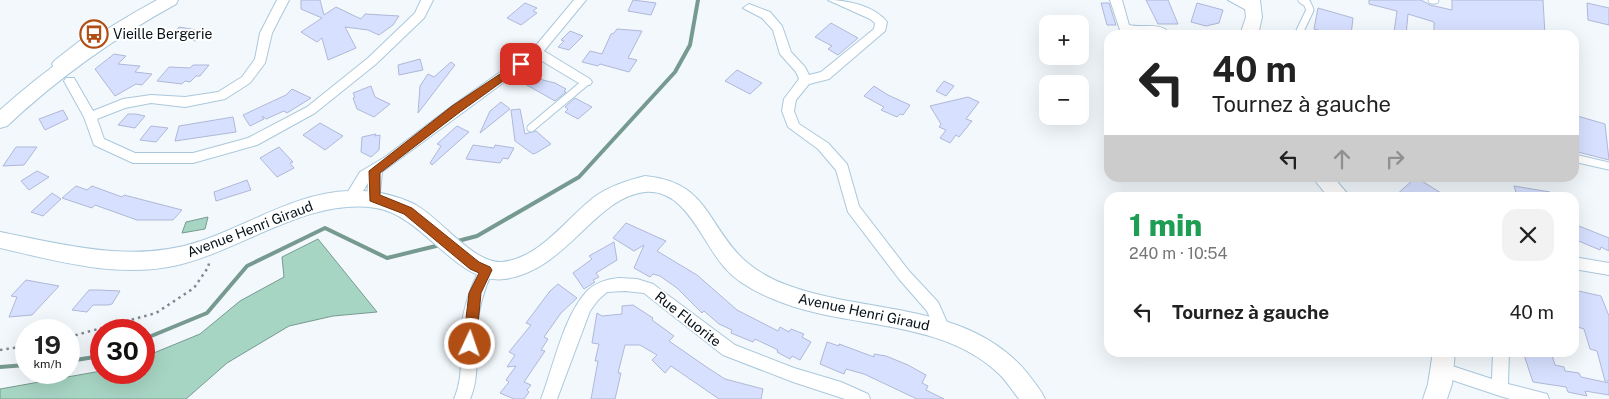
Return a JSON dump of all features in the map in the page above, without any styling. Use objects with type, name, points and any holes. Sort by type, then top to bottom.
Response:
[{"type":"street","points":[[0,121],[55,73],[86,40],[157,0]]},
{"type":"street","points":[[0,110],[111,32],[170,0]]},
{"type":"street","points":[[90,116],[132,102],[151,99],[185,102],[221,96],[246,80],[261,60],[266,33],[283,0]]},
{"type":"street","points":[[55,73],[90,116],[99,142],[133,158],[193,158],[252,142],[311,110],[372,61],[420,15],[427,0]]},
{"type":"street","points":[[351,198],[365,176],[375,171],[456,109],[537,52],[580,0]]},
{"type":"street","points":[[834,0],[874,16],[881,22],[879,31],[826,76],[805,80],[790,99],[788,111],[794,127],[823,146],[842,168],[853,208],[898,268],[933,307],[942,329]]},
{"type":"street","points":[[1116,0],[1124,27],[1134,30]]},
{"type":"street","points":[[1234,0],[1253,5],[1253,24],[1251,30]]},
{"type":"street","points":[[749,8],[766,14],[778,29],[786,54],[801,70],[805,80]]},
{"type":"street","points":[[537,52],[586,82]]},
{"type":"street","points":[[374,198],[375,171]]},
{"type":"street","points":[[1327,182],[1336,192]]},
{"type":"street","name":"Avenue Henri Giraud","points":[[0,240],[113,261],[141,262],[168,258],[206,248],[318,203],[351,198],[374,198],[408,211],[480,268],[500,272],[538,260],[602,203],[626,188],[652,184],[668,188],[691,204],[727,257],[743,272],[765,286],[826,307],[908,320],[942,329],[970,340],[996,356],[1015,375],[1033,399]]},
{"type":"street","points":[[1579,264],[1609,269]]},
{"type":"street","points":[[462,399],[467,390],[470,372],[469,331],[480,268]]},
{"type":"street","name":"Rue Fluorite","points":[[549,399],[578,317],[589,301],[602,288],[632,283],[648,288],[729,350],[793,375],[841,389],[862,399]]},
{"type":"street","points":[[1500,389],[1501,357]]},
{"type":"street","points":[[1435,399],[1443,361],[1500,389],[1541,399]]},
{"type":"lane","points":[[1300,30],[1310,10],[1307,3],[1302,0]]},
{"type":"lane","points":[[531,128],[586,82]]},
{"type":"lane","points":[[1579,159],[1609,166]]},
{"type":"path","points":[[80,334],[156,313],[194,288],[209,266],[206,248]]},
{"type":"path","points":[[0,350],[15,348]]},
{"type":"shaded area","points":[[208,217],[205,229],[182,233],[186,222]]},
{"type":"shaded area","points":[[318,239],[377,312],[333,316],[289,326],[227,363],[186,399],[0,399],[0,389],[28,384],[80,384],[80,375],[90,373],[90,384],[155,384],[155,352],[200,334],[240,301],[284,277],[282,257]]},
{"type":"building","points":[[301,0],[320,0],[324,15],[336,7],[361,19],[365,14],[399,16],[393,25],[379,35],[368,30],[345,27],[356,48],[328,60],[322,38],[317,42],[301,32],[322,18],[301,9]]},
{"type":"building","points":[[633,0],[656,3],[651,15],[628,11]]},
{"type":"building","points":[[1146,0],[1168,0],[1178,24],[1158,24]]},
{"type":"building","points":[[1369,0],[1421,0],[1430,5],[1452,10],[1452,0],[1543,0],[1545,30],[1434,30],[1434,22],[1408,14],[1406,30],[1394,30],[1397,11],[1369,4]]},
{"type":"building","points":[[525,3],[537,8],[533,11],[537,13],[521,25],[507,18]]},
{"type":"building","points":[[1101,3],[1109,3],[1116,25],[1107,25]]},
{"type":"building","points":[[1197,3],[1223,10],[1219,23],[1206,26],[1191,22]]},
{"type":"building","points":[[1587,3],[1609,8],[1609,25],[1588,20]]},
{"type":"building","points":[[1318,8],[1353,18],[1352,30],[1314,29]]},
{"type":"building","points":[[831,23],[858,38],[838,55],[828,49],[832,46],[815,37]]},
{"type":"building","points":[[179,27],[205,32],[196,41],[171,36]]},
{"type":"building","points":[[617,29],[642,31],[628,58],[637,60],[629,72],[600,64],[598,66],[582,62],[590,51],[602,54],[611,34]]},
{"type":"building","points":[[570,31],[583,36],[569,50],[558,47],[564,41],[561,40]]},
{"type":"building","points":[[114,54],[126,56],[118,64],[140,66],[135,72],[152,74],[142,85],[136,84],[115,96],[95,69]]},
{"type":"building","points":[[420,59],[423,70],[399,75],[398,65]]},
{"type":"building","points":[[451,62],[455,65],[418,113],[420,86],[428,74],[434,77]]},
{"type":"building","points":[[193,65],[209,65],[200,76],[196,76],[190,82],[185,81],[182,84],[157,81],[169,67],[190,68]]},
{"type":"building","points":[[737,70],[762,83],[750,94],[725,81]]},
{"type":"building","points":[[527,72],[543,80],[555,83],[566,89],[564,91],[566,92],[555,101],[518,80]]},
{"type":"building","points":[[944,81],[954,86],[946,96],[936,91]]},
{"type":"building","points":[[371,86],[375,97],[390,104],[374,117],[357,109],[353,98],[355,97],[353,93]]},
{"type":"building","points":[[874,86],[910,105],[903,115],[900,114],[897,117],[881,110],[884,107],[864,96]]},
{"type":"building","points":[[292,89],[311,98],[287,113],[284,111],[266,119],[262,116],[264,119],[250,126],[243,115],[286,95]]},
{"type":"building","points":[[968,97],[979,102],[966,119],[972,121],[959,137],[956,135],[950,143],[940,138],[946,130],[939,127],[941,124],[930,106]]},
{"type":"building","points":[[575,98],[592,107],[578,119],[565,112],[568,109],[565,107]]},
{"type":"building","points":[[501,102],[510,109],[480,133],[490,111]]},
{"type":"building","points":[[520,109],[525,134],[536,131],[551,144],[533,154],[515,141],[511,110]]},
{"type":"building","points":[[63,110],[68,119],[45,130],[39,119]]},
{"type":"building","points":[[128,114],[145,116],[135,128],[118,125]]},
{"type":"building","points":[[1579,116],[1605,124],[1609,160],[1579,152]]},
{"type":"building","points":[[233,117],[236,132],[175,141],[179,126]]},
{"type":"building","points":[[320,123],[343,136],[325,150],[303,135]]},
{"type":"building","points":[[151,126],[168,128],[156,142],[140,140]]},
{"type":"building","points":[[457,126],[469,132],[432,165],[430,163],[441,146],[437,144]]},
{"type":"building","points":[[376,134],[375,136],[380,135],[379,150],[371,157],[361,152],[362,137]]},
{"type":"building","points":[[473,145],[494,148],[495,145],[514,148],[508,159],[503,158],[500,163],[466,159]]},
{"type":"building","points":[[16,147],[37,147],[24,165],[3,166]]},
{"type":"building","points":[[279,147],[293,162],[290,163],[294,168],[277,177],[260,158]]},
{"type":"building","points":[[37,171],[49,177],[29,190],[21,181]]},
{"type":"building","points":[[247,180],[251,190],[216,201],[214,192]]},
{"type":"building","points":[[1411,182],[1423,182],[1439,192],[1400,192]]},
{"type":"building","points":[[76,186],[87,190],[92,186],[122,197],[124,195],[182,210],[173,220],[137,220],[95,205],[92,208],[62,198]]},
{"type":"building","points":[[1514,186],[1550,192],[1516,192]]},
{"type":"building","points":[[52,193],[61,199],[43,216],[31,212]]},
{"type":"building","points":[[626,223],[666,241],[657,251],[697,275],[737,310],[778,331],[780,327],[789,332],[791,329],[804,334],[802,337],[811,342],[800,360],[792,356],[790,359],[777,352],[778,350],[755,339],[753,342],[731,333],[732,330],[719,324],[704,311],[702,313],[677,288],[660,276],[653,274],[650,277],[634,268],[644,245],[634,251],[613,238]]},
{"type":"building","points":[[1579,226],[1609,238],[1609,251],[1601,247],[1600,250],[1579,241]]},
{"type":"building","points":[[614,242],[617,260],[596,273],[599,277],[584,289],[573,273],[592,259],[589,256]]},
{"type":"building","points":[[26,280],[59,286],[32,315],[9,317],[17,297],[11,296]]},
{"type":"building","points":[[558,284],[577,298],[561,313],[544,337],[548,339],[541,350],[545,351],[524,382],[531,385],[527,390],[529,392],[524,399],[514,399],[500,393],[509,382],[506,380],[516,366],[507,367],[515,355],[509,352],[531,325],[526,323],[550,291]]},
{"type":"building","points":[[89,290],[120,291],[112,304],[93,305],[87,312],[72,310]]},
{"type":"building","points":[[1579,291],[1601,296],[1609,316],[1609,381],[1605,381],[1597,351],[1590,349],[1584,329],[1579,327]]},
{"type":"building","points":[[633,305],[653,318],[652,320],[674,336],[669,341],[725,379],[763,389],[761,399],[719,399],[671,366],[665,373],[652,360],[657,355],[640,345],[625,345],[618,373],[621,373],[615,399],[591,399],[598,361],[595,361],[599,344],[592,343],[597,313],[602,316],[622,314],[622,306]]},
{"type":"building","points":[[827,342],[839,346],[839,344],[874,357],[874,354],[886,356],[908,365],[926,375],[922,383],[928,386],[926,390],[944,399],[917,399],[864,374],[846,369],[844,374],[820,364]]},
{"type":"building","points":[[1525,357],[1553,357],[1555,365],[1564,367],[1565,371],[1579,373],[1581,377],[1609,383],[1609,395],[1585,391],[1587,396],[1568,392],[1566,387],[1533,382]]},
{"type":"waterway","points":[[454,242],[477,236],[579,177],[675,72],[690,45],[698,0]]},
{"type":"waterway","points":[[155,334],[207,313],[247,266],[325,228],[387,258],[440,245]]},
{"type":"waterway","points":[[80,359],[90,358]]},
{"type":"waterway","points":[[0,367],[15,366]]},
{"type":"place","name":"Vieille Bergerie","points":[[94,34]]},
{"type":"route","points":[[470,344],[469,331],[475,293],[486,270],[475,265],[408,211],[384,200],[374,198],[375,171],[456,109],[521,64]]}]
